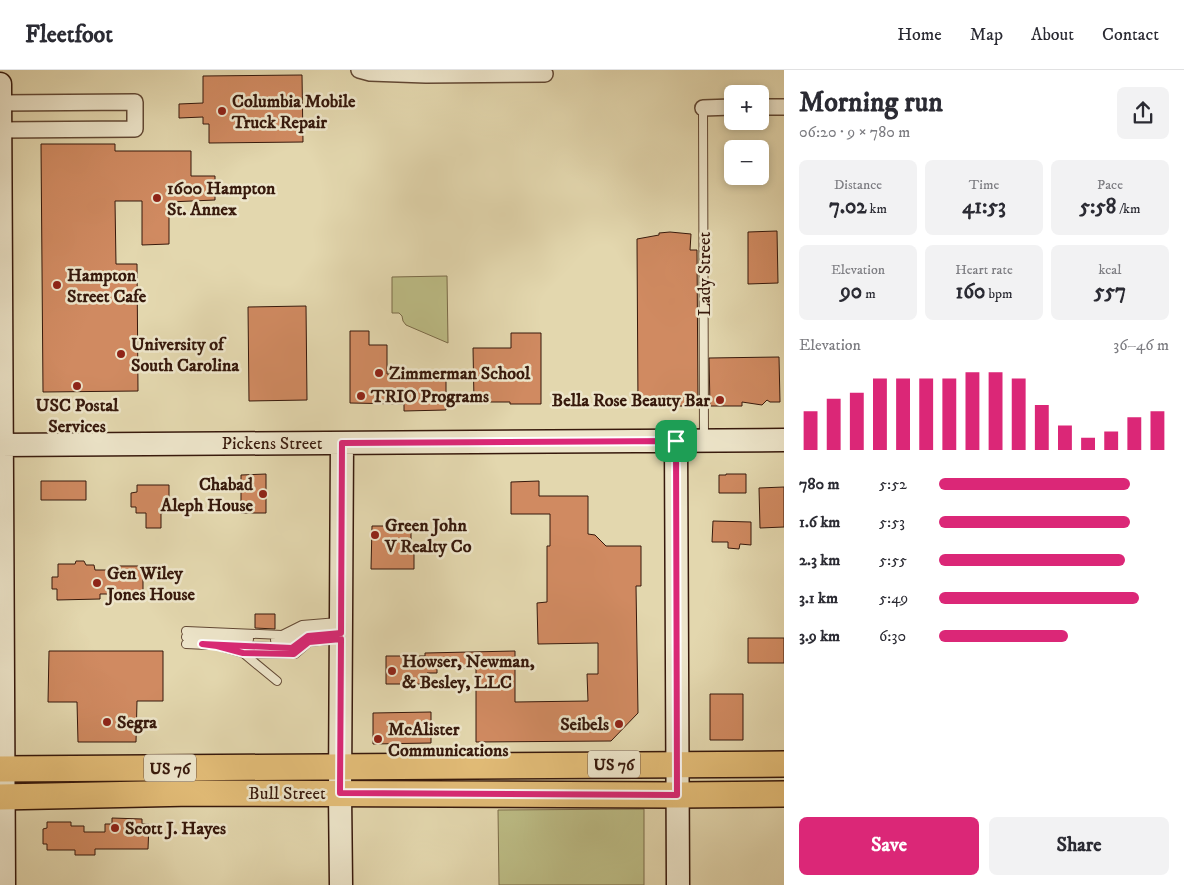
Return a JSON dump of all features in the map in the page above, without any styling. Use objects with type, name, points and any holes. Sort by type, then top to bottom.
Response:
[{"type":"main road","name":"Bull Street","points":[[2,768],[340,768],[784,764]]},
{"type":"main road","name":"Bull Street","points":[[2,797],[193,793],[784,794]]},
{"type":"street","points":[[359,70],[370,73],[426,75],[545,74]]},
{"type":"street","points":[[0,84],[2,797],[4,885]]},
{"type":"street","points":[[0,103],[135,102],[135,129],[0,130]]},
{"type":"street","points":[[769,107],[784,106]]},
{"type":"street","points":[[704,108],[724,108]]},
{"type":"street","name":"Pickens Street","points":[[1,445],[784,440]]},
{"type":"street","points":[[676,441],[678,885]]},
{"type":"street","points":[[342,443],[340,768],[342,885]]},
{"type":"lane","name":"Lady Street","points":[[704,108],[704,440]]},
{"type":"lane","points":[[305,630],[341,630],[309,642],[294,654],[243,653],[202,644],[186,637],[289,640],[305,630]]},
{"type":"lane","points":[[202,644],[292,648],[308,636],[341,630]]},
{"type":"lane","points":[[243,653],[278,681]]},
{"type":"green space","points":[[447,276],[448,343],[406,325],[399,313],[392,313],[392,277]]},
{"type":"green space","points":[[644,809],[644,885],[499,885],[498,810]]},
{"type":"building","points":[[302,75],[303,142],[209,143],[209,124],[203,124],[203,117],[179,118],[179,104],[203,103],[203,76]]},
{"type":"building","points":[[41,144],[115,144],[115,151],[191,151],[191,176],[215,176],[215,200],[169,202],[169,244],[142,245],[142,201],[115,201],[116,264],[137,264],[138,391],[43,392]]},
{"type":"building","points":[[777,231],[778,283],[748,284],[748,232]]},
{"type":"building","points":[[670,232],[691,234],[690,250],[697,250],[698,406],[638,406],[637,239]]},
{"type":"building","points":[[306,306],[307,400],[249,401],[248,307]]},
{"type":"building","points":[[350,331],[369,331],[369,345],[387,345],[387,374],[446,374],[446,410],[404,411],[404,404],[350,403]]},
{"type":"building","points":[[511,333],[541,333],[541,404],[474,402],[473,348],[511,348]]},
{"type":"building","points":[[779,357],[780,402],[770,402],[767,400],[762,405],[742,402],[742,406],[710,406],[709,358]]},
{"type":"building","points":[[266,474],[266,513],[241,513],[241,475]]},
{"type":"building","points":[[746,474],[746,493],[719,493],[719,475]]},
{"type":"building","points":[[41,481],[86,481],[86,500],[41,500]]},
{"type":"building","points":[[539,481],[539,496],[588,496],[588,534],[595,535],[606,546],[641,546],[641,586],[636,586],[638,713],[611,741],[476,742],[476,668],[437,668],[437,673],[427,673],[427,684],[386,684],[386,656],[425,656],[425,653],[515,651],[515,702],[588,701],[587,674],[598,674],[598,643],[538,644],[537,603],[547,602],[547,546],[550,546],[550,514],[511,514],[511,482]]},
{"type":"building","points":[[137,485],[169,485],[169,499],[164,499],[163,513],[161,513],[161,528],[146,528],[146,513],[136,513],[136,507],[131,507],[131,493],[137,492]]},
{"type":"building","points":[[784,487],[784,527],[760,528],[759,488]]},
{"type":"building","points":[[713,521],[751,522],[751,545],[740,544],[739,549],[728,548],[728,542],[712,542]]},
{"type":"building","points":[[372,526],[403,526],[403,531],[411,531],[411,547],[414,547],[414,569],[371,569]]},
{"type":"building","name":"Gen Wiley Jones House","points":[[76,561],[84,561],[86,565],[94,565],[95,570],[119,570],[119,566],[143,566],[143,598],[124,598],[124,594],[100,594],[100,599],[57,600],[57,589],[52,589],[52,577],[58,577],[58,564],[75,564]]},
{"type":"building","points":[[255,614],[275,614],[275,629],[255,628]]},
{"type":"building","points":[[748,638],[784,638],[784,663],[748,663]]},
{"type":"building","points":[[49,651],[163,651],[163,701],[137,701],[136,742],[78,742],[77,702],[48,702]]},
{"type":"building","points":[[710,694],[743,694],[743,740],[710,740]]},
{"type":"building","points":[[431,712],[431,743],[373,744],[373,713]]},
{"type":"building","points":[[112,818],[142,819],[142,824],[149,824],[148,849],[95,849],[95,855],[75,855],[75,850],[47,850],[47,844],[43,844],[43,829],[47,828],[47,822],[71,822],[71,826],[84,826],[84,832],[105,832],[105,824],[112,824]]},
{"type":"place","name":"Columbia Mobile Truck Repair","points":[[222,111]]},
{"type":"place","name":"1600 Hampton St. Annex","points":[[157,198]]},
{"type":"place","name":"Hampton Street Cafe","points":[[57,285]]},
{"type":"place","name":"University of South Carolina","points":[[121,354]]},
{"type":"place","name":"Zimmerman School","points":[[379,373]]},
{"type":"place","name":"USC Postal Services","points":[[77,386]]},
{"type":"place","name":"TRIO Programs","points":[[361,396]]},
{"type":"place","name":"Bella Rose Beauty Bar","points":[[720,400]]},
{"type":"place","name":"Chabad Aleph House","points":[[263,494]]},
{"type":"place","name":"Green John V Realty Co","points":[[375,535]]},
{"type":"place","name":"Gen Wiley Jones House","points":[[97,583]]},
{"type":"place","name":"Howser, Newman, & Besley, LLC","points":[[392,671]]},
{"type":"place","name":"Segra","points":[[107,722]]},
{"type":"place","name":"Seibels","points":[[619,724]]},
{"type":"place","name":"McAlister Communications","points":[[378,739]]},
{"type":"place","name":"Scott J. Hayes","points":[[115,828]]},
{"type":"route","points":[[676,441],[677,795],[340,793],[341,639],[309,642],[294,654],[243,653],[202,644],[292,648],[308,636],[341,633],[342,443],[676,441]]}]
